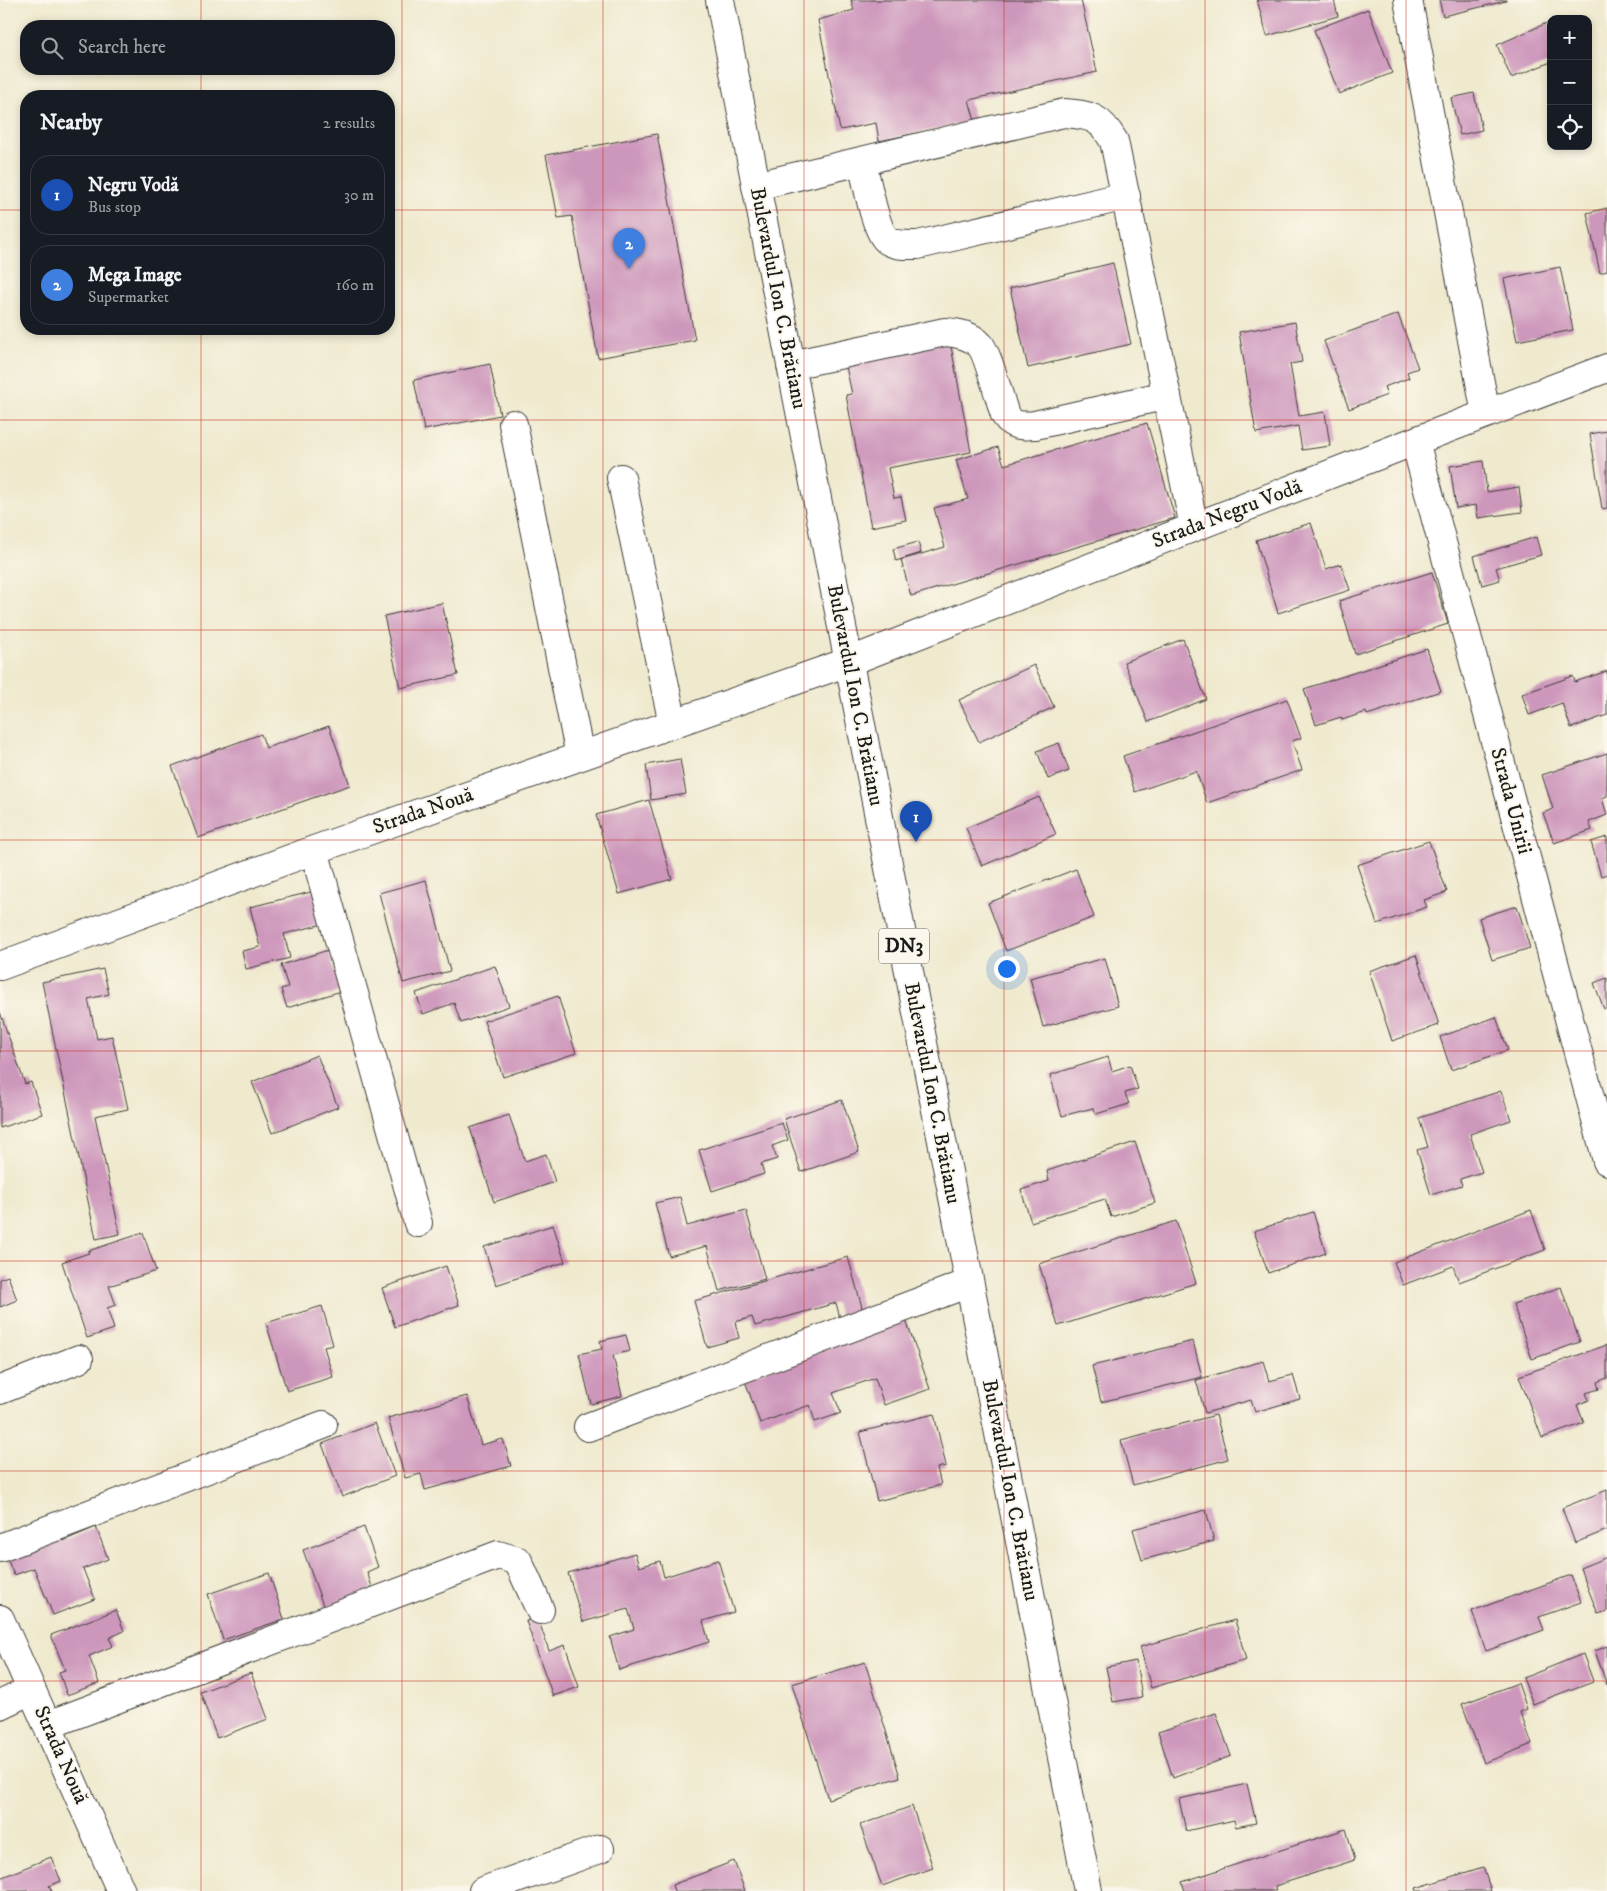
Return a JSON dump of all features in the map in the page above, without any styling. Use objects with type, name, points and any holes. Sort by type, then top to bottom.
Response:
[{"type":"street","name":"Bulevardul Ion C. Brătianu","points":[[720,0],[1088,1891]]},
{"type":"street","points":[[1408,0],[1486,414]]},
{"type":"street","points":[[756,186],[1064,113],[1084,114],[1105,125],[1114,141],[1194,527]]},
{"type":"street","points":[[862,161],[878,227],[887,239],[900,245],[918,245],[1126,196]]},
{"type":"street","points":[[791,365],[944,332],[959,333],[972,338],[982,346],[1005,415],[1011,424],[1022,426],[1035,425],[1167,395]]},
{"type":"street","name":"Strada Negru Vodă","points":[[848,662],[1607,368]]},
{"type":"street","points":[[514,424],[580,756]]},
{"type":"street","name":"Strada Unirii","points":[[1415,441],[1607,1161]]},
{"type":"street","points":[[622,478],[672,724]]},
{"type":"street","name":"Strada Nouă","points":[[0,966],[314,850],[848,662]]},
{"type":"street","points":[[314,850],[418,1223]]},
{"type":"street","points":[[588,1427],[969,1283]]},
{"type":"street","points":[[0,1390],[79,1358]]},
{"type":"street","points":[[0,1548],[323,1425]]},
{"type":"street","points":[[48,1725],[498,1555],[518,1561],[540,1610]]},
{"type":"street","name":"Strada Nouă","points":[[0,1619],[121,1891]]},
{"type":"street","points":[[0,1704],[31,1690]]},
{"type":"street","points":[[483,1891],[600,1849]]},
{"type":"building","points":[[851,0],[1081,0],[1097,72],[969,100],[975,121],[879,141],[876,123],[840,130],[818,20],[854,10]]},
{"type":"building","points":[[1257,0],[1334,0],[1338,16],[1267,36]]},
{"type":"building","points":[[1439,0],[1506,0],[1506,1],[1443,16]]},
{"type":"building","points":[[1368,9],[1392,73],[1339,94],[1314,30]]},
{"type":"building","points":[[1547,23],[1547,64],[1511,78],[1497,45]]},
{"type":"building","points":[[1474,93],[1482,130],[1460,135],[1451,98]]},
{"type":"building","points":[[657,134],[695,340],[598,358],[572,216],[558,218],[546,155]]},
{"type":"building","points":[[1607,208],[1607,271],[1600,273],[1587,213]]},
{"type":"building","points":[[1113,263],[1131,344],[1028,368],[1010,288]]},
{"type":"building","points":[[1560,267],[1573,330],[1517,341],[1504,279]]},
{"type":"building","points":[[1398,314],[1418,368],[1407,372],[1409,378],[1384,387],[1387,395],[1349,409],[1324,341]]},
{"type":"building","points":[[1295,322],[1302,362],[1290,364],[1299,416],[1325,412],[1330,446],[1302,450],[1298,426],[1256,433],[1239,332]]},
{"type":"building","points":[[950,341],[971,452],[888,468],[894,498],[901,497],[906,520],[871,527],[846,395],[852,394],[845,362]]},
{"type":"building","points":[[490,364],[500,415],[424,430],[414,380]]},
{"type":"building","points":[[1147,423],[1175,518],[911,596],[901,560],[945,547],[934,508],[968,499],[956,460],[998,447],[1004,465]]},
{"type":"building","points":[[1607,431],[1607,508],[1602,509],[1590,434]]},
{"type":"building","points":[[1483,461],[1487,492],[1519,487],[1522,512],[1478,518],[1476,505],[1456,508],[1450,466]]},
{"type":"building","points":[[1311,523],[1326,569],[1341,564],[1350,590],[1278,613],[1256,540]]},
{"type":"building","points":[[1536,537],[1541,555],[1496,568],[1500,580],[1482,585],[1474,556]]},
{"type":"building","points":[[918,542],[921,553],[896,561],[893,549]]},
{"type":"building","points":[[1432,572],[1448,624],[1355,654],[1339,601]]},
{"type":"building","points":[[442,603],[458,675],[400,688],[384,616]]},
{"type":"building","points":[[1183,639],[1206,699],[1148,722],[1124,662]]},
{"type":"building","points":[[1427,649],[1441,691],[1367,715],[1366,712],[1342,720],[1341,717],[1316,725],[1304,689]]},
{"type":"building","points":[[1034,665],[1054,707],[979,742],[959,700]]},
{"type":"building","points":[[1607,671],[1607,715],[1571,728],[1562,703],[1529,715],[1522,694],[1573,676],[1575,682]]},
{"type":"building","points":[[1287,699],[1301,738],[1292,741],[1302,770],[1207,803],[1196,771],[1135,792],[1123,756]]},
{"type":"building","points":[[329,726],[350,785],[198,838],[172,766],[261,734],[266,748]]},
{"type":"building","points":[[1059,743],[1069,771],[1048,779],[1037,751]]},
{"type":"building","points":[[1607,753],[1607,796],[1602,798],[1607,815],[1589,822],[1592,830],[1554,843],[1543,813],[1553,809],[1542,775]]},
{"type":"building","points":[[680,759],[686,794],[651,800],[646,765]]},
{"type":"building","points":[[1039,797],[1056,834],[982,866],[966,828]]},
{"type":"building","points":[[649,800],[672,879],[619,894],[596,815]]},
{"type":"building","points":[[1607,837],[1607,874],[1601,876],[1591,842]]},
{"type":"building","points":[[1429,841],[1447,892],[1424,900],[1427,907],[1377,924],[1357,865]]},
{"type":"building","points":[[1076,869],[1094,917],[1006,951],[988,903]]},
{"type":"building","points":[[426,880],[450,971],[403,983],[379,893]]},
{"type":"building","points":[[319,890],[327,923],[284,934],[290,958],[246,969],[242,951],[260,947],[250,907]]},
{"type":"building","points":[[1517,906],[1530,948],[1492,960],[1479,918]]},
{"type":"building","points":[[328,950],[341,991],[287,1008],[281,989],[288,987],[281,965]]},
{"type":"building","points":[[1416,955],[1439,1025],[1392,1041],[1369,971]]},
{"type":"building","points":[[1105,958],[1118,1006],[1043,1027],[1030,978]]},
{"type":"building","points":[[495,966],[509,1006],[461,1023],[454,1003],[423,1014],[416,993]]},
{"type":"building","points":[[103,969],[109,994],[88,999],[97,1039],[112,1036],[128,1109],[95,1116],[120,1234],[96,1239],[42,982]]},
{"type":"building","points":[[1607,978],[1607,1008],[1604,1009],[1594,983]]},
{"type":"building","points":[[558,996],[576,1053],[503,1077],[484,1021]]},
{"type":"building","points":[[0,1012],[25,1084],[31,1082],[42,1114],[0,1128]]},
{"type":"building","points":[[1496,1017],[1508,1050],[1451,1070],[1440,1037]]},
{"type":"building","points":[[317,1055],[338,1107],[272,1133],[252,1082]]},
{"type":"building","points":[[1108,1057],[1112,1071],[1130,1065],[1138,1089],[1125,1093],[1129,1104],[1096,1114],[1093,1108],[1062,1116],[1050,1075]]},
{"type":"building","points":[[1501,1091],[1511,1120],[1470,1134],[1482,1172],[1460,1179],[1462,1185],[1431,1195],[1417,1150],[1428,1147],[1419,1118]]},
{"type":"building","points":[[842,1100],[859,1152],[801,1172],[784,1119]]},
{"type":"building","points":[[509,1115],[525,1161],[546,1154],[555,1182],[494,1202],[470,1128]]},
{"type":"building","points":[[782,1123],[788,1140],[772,1146],[777,1159],[761,1164],[764,1174],[712,1191],[699,1150]]},
{"type":"building","points":[[1135,1142],[1155,1203],[1111,1217],[1105,1199],[1031,1222],[1021,1190],[1049,1181],[1047,1171]]},
{"type":"building","points":[[680,1197],[687,1226],[746,1210],[765,1279],[719,1291],[707,1246],[669,1256],[655,1203]]},
{"type":"building","points":[[1531,1210],[1545,1250],[1459,1282],[1453,1266],[1403,1285],[1394,1262]]},
{"type":"building","points":[[1313,1212],[1326,1253],[1268,1273],[1254,1231]]},
{"type":"building","points":[[1176,1221],[1196,1283],[1058,1326],[1039,1264]]},
{"type":"building","points":[[553,1225],[565,1262],[496,1285],[484,1247]]},
{"type":"building","points":[[143,1233],[156,1271],[109,1286],[116,1305],[107,1308],[114,1329],[87,1338],[62,1262],[89,1253],[88,1251]]},
{"type":"building","points":[[848,1257],[863,1311],[840,1318],[836,1303],[755,1326],[752,1317],[735,1322],[739,1338],[707,1347],[694,1301]]},
{"type":"building","points":[[446,1266],[459,1305],[395,1327],[382,1288]]},
{"type":"building","points":[[8,1276],[17,1300],[0,1307],[0,1279]]},
{"type":"building","points":[[1561,1287],[1580,1342],[1532,1359],[1513,1304]]},
{"type":"building","points":[[322,1306],[333,1345],[324,1347],[333,1377],[287,1391],[266,1323]]},
{"type":"building","points":[[906,1320],[930,1389],[884,1405],[875,1378],[833,1393],[841,1413],[815,1422],[810,1405],[760,1423],[744,1378]]},
{"type":"building","points":[[626,1335],[630,1351],[613,1355],[622,1396],[591,1404],[579,1354],[602,1349],[600,1341]]},
{"type":"building","points":[[1193,1341],[1202,1377],[1101,1402],[1092,1366]]},
{"type":"building","points":[[1607,1345],[1607,1378],[1597,1382],[1599,1389],[1586,1393],[1589,1400],[1577,1405],[1584,1423],[1542,1438],[1519,1376]]},
{"type":"building","points":[[1263,1361],[1269,1381],[1293,1375],[1300,1399],[1255,1412],[1251,1400],[1205,1413],[1196,1380]]},
{"type":"building","points":[[467,1396],[481,1445],[503,1439],[511,1466],[425,1490],[421,1474],[405,1478],[388,1418]]},
{"type":"building","points":[[934,1414],[946,1466],[937,1468],[941,1485],[877,1501],[860,1432]]},
{"type":"building","points":[[1216,1415],[1228,1459],[1133,1485],[1121,1440]]},
{"type":"building","points":[[375,1423],[395,1476],[342,1497],[322,1444]]},
{"type":"building","points":[[1607,1490],[1607,1530],[1575,1543],[1562,1508]]},
{"type":"building","points":[[1206,1510],[1214,1541],[1142,1560],[1133,1529]]},
{"type":"building","points":[[96,1527],[108,1559],[83,1569],[95,1599],[53,1615],[34,1568],[14,1575],[6,1556],[61,1535],[63,1541]]},
{"type":"building","points":[[364,1527],[378,1567],[367,1572],[373,1590],[324,1608],[303,1550]]},
{"type":"building","points":[[635,1553],[639,1567],[660,1561],[664,1577],[718,1560],[734,1612],[703,1621],[709,1642],[619,1670],[610,1637],[634,1629],[628,1609],[583,1622],[568,1573]]},
{"type":"building","points":[[1607,1557],[1607,1611],[1598,1614],[1580,1568]]},
{"type":"building","points":[[269,1573],[284,1619],[223,1640],[208,1594]]},
{"type":"building","points":[[1571,1575],[1581,1602],[1539,1617],[1544,1630],[1486,1651],[1472,1611]]},
{"type":"building","points":[[116,1610],[124,1631],[109,1638],[113,1646],[89,1656],[99,1683],[67,1695],[59,1672],[65,1670],[51,1635]]},
{"type":"building","points":[[538,1618],[549,1651],[565,1645],[579,1687],[553,1696],[526,1621]]},
{"type":"building","points":[[1235,1620],[1246,1660],[1151,1688],[1140,1647]]},
{"type":"building","points":[[1607,1646],[1607,1685],[1595,1651]]},
{"type":"building","points":[[1583,1654],[1593,1681],[1533,1704],[1523,1678]]},
{"type":"building","points":[[1136,1661],[1142,1697],[1113,1702],[1106,1667]]},
{"type":"building","points":[[865,1662],[900,1777],[828,1799],[792,1684]]},
{"type":"building","points":[[251,1673],[268,1719],[217,1738],[200,1692]]},
{"type":"building","points":[[1518,1683],[1527,1709],[1520,1712],[1532,1744],[1484,1763],[1462,1704]]},
{"type":"building","points":[[1216,1713],[1231,1756],[1173,1778],[1158,1732]]},
{"type":"building","points":[[1247,1784],[1256,1823],[1236,1827],[1234,1820],[1186,1831],[1179,1799]]},
{"type":"building","points":[[912,1806],[933,1868],[882,1886],[860,1825]]},
{"type":"building","points":[[1346,1829],[1355,1860],[1275,1886],[1276,1891],[1185,1891],[1182,1882]]},
{"type":"building","points":[[51,1857],[61,1881],[49,1886],[52,1891],[0,1891],[0,1878]]},
{"type":"building","points":[[734,1861],[745,1891],[674,1891],[672,1885]]},
{"type":"building","points":[[1483,1867],[1491,1891],[1417,1891],[1416,1888]]},
{"type":"place","name":"Mega Image","points":[[629,269]]},
{"type":"place","name":"Negru Vodă","points":[[916,842]]}]
